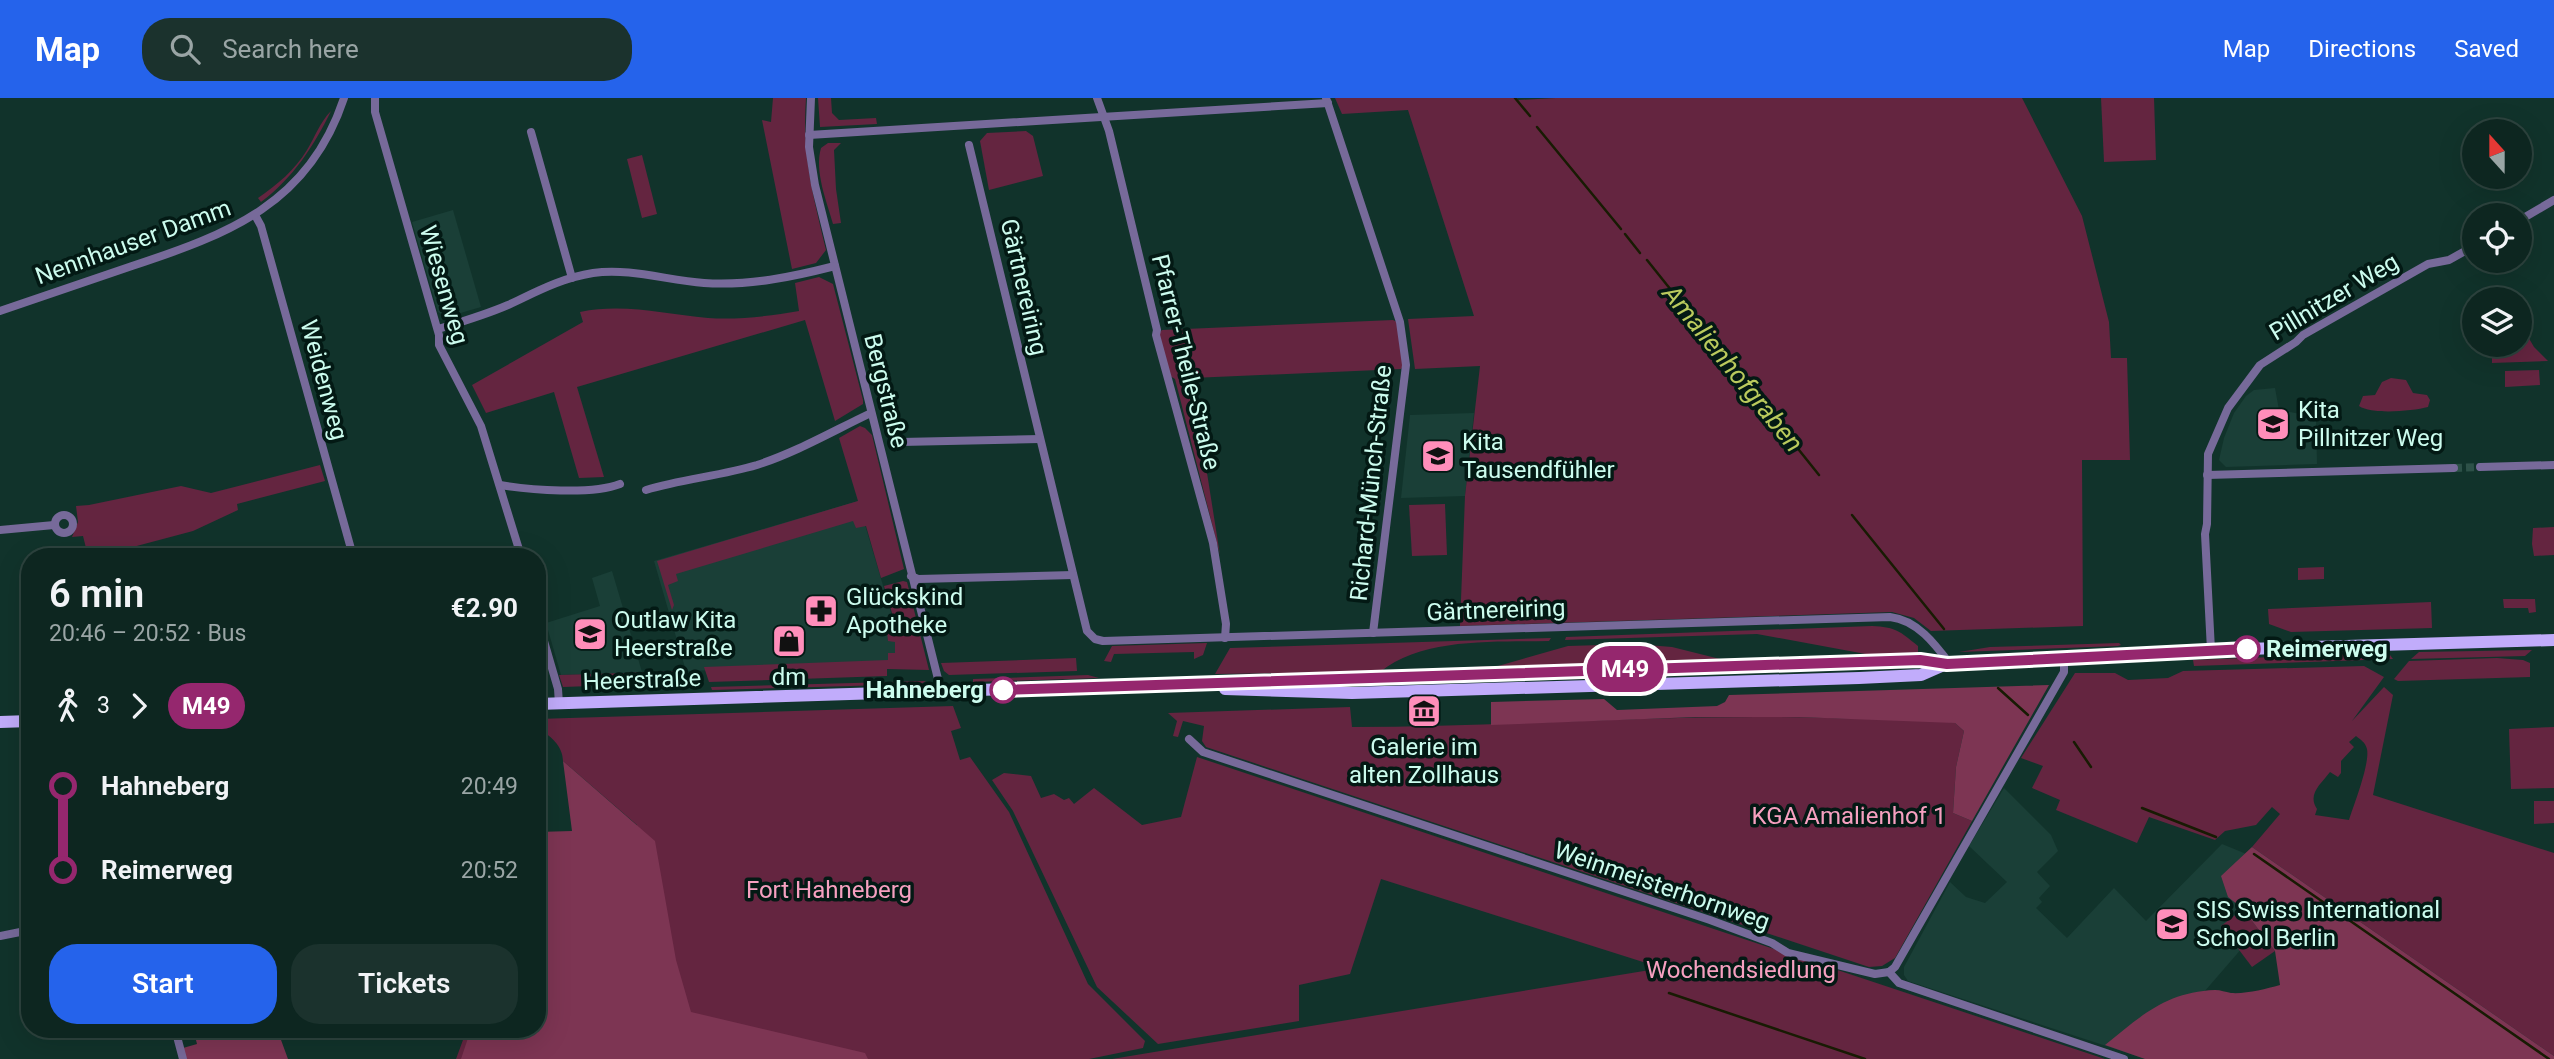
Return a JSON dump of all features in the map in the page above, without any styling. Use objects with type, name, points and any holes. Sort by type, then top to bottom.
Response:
[{"type":"main road","name":"Heerstraße","points":[[546,705],[1920,660],[1948,664],[2211,650],[2554,640]]},
{"type":"main road","points":[[0,722],[21,721]]},
{"type":"street","name":"Nennhauser Damm","points":[[0,311],[183,249],[225,232],[255,215],[278,198],[308,167],[332,128],[344,98]]},
{"type":"street","name":"Wiesenweg","points":[[375,98],[375,112],[438,329],[439,345],[481,426],[519,548]]},
{"type":"street","name":"Bergstraße","points":[[811,98],[809,135],[813,175],[941,691]]},
{"type":"street","name":"Pfarrer-Theile-Straße","points":[[1097,98],[1104,117],[1164,367],[1213,543],[1226,624],[1225,638]]},
{"type":"street","points":[[809,135],[1327,101]]},
{"type":"street","name":"Richard-Münch-Straße","points":[[1327,101],[1400,322],[1406,365],[1374,633]]},
{"type":"street","points":[[531,132],[572,278]]},
{"type":"street","name":"Gärtnereiring","points":[[969,145],[1087,631],[1095,639],[1225,638],[1890,617],[1914,625],[1936,646],[1948,664]]},
{"type":"street","points":[[2532,213],[2554,200]]},
{"type":"street","name":"Weidenweg","points":[[255,215],[261,226],[351,548]]},
{"type":"street","name":"Pillnitzer Weg","points":[[2211,650],[2205,534],[2208,454],[2224,415],[2237,393],[2257,372],[2260,365],[2303,335],[2424,266],[2449,260],[2462,253]]},
{"type":"street","points":[[438,329],[490,312],[543,287],[572,278],[614,271],[725,283],[786,278],[835,266]]},
{"type":"street","points":[[646,490],[720,475],[765,462],[819,440],[872,413]]},
{"type":"street","points":[[901,442],[1040,439]]},
{"type":"street","points":[[2480,467],[2554,465]]},
{"type":"street","points":[[2207,475],[2454,468]]},
{"type":"street","points":[[500,485],[545,491],[608,488],[620,484]]},
{"type":"street","points":[[0,530],[54,525]]},
{"type":"street","points":[[912,576],[918,579],[1073,575]]},
{"type":"street","points":[[546,648],[558,689],[559,704]]},
{"type":"street","points":[[1889,972],[1902,956],[2064,671],[2064,659]]},
{"type":"street","name":"Weinmeisterhornweg","points":[[1189,739],[1203,752],[1710,920],[1772,943],[1788,953],[1875,974],[1889,972],[1899,983],[2124,1059]]},
{"type":"street","points":[[0,936],[21,932]]},
{"type":"street","points":[[177,1038],[183,1059]]},
{"type":"shaded area","points":[[453,210],[481,307],[447,317],[438,312],[412,222]]},
{"type":"shaded area","name":"Kita Pillnitzer Weg","points":[[2275,388],[2279,410],[2316,417],[2317,464],[2226,467],[2219,460],[2234,413],[2254,390]]},
{"type":"shaded area","name":"Kita Tausendfühler","points":[[1474,413],[1465,496],[1401,498],[1410,415]]},
{"type":"shaded area","points":[[858,501],[906,663],[686,671],[654,561]]},
{"type":"shaded area","name":"Outlaw Kita Heerstraße","points":[[612,571],[642,672],[561,675],[546,623],[600,606],[592,578]]},
{"type":"shaded area","points":[[2049,685],[1972,821],[1953,813],[1956,767],[1964,731],[1955,723],[1798,717],[1696,717],[1491,725],[1491,702],[1604,699],[1617,710],[1717,706],[1725,702],[1729,695]]},
{"type":"shaded area","points":[[563,761],[655,841],[676,960],[691,1012],[865,1053],[868,1059],[461,1059],[468,1038],[546,1038],[546,832],[572,831]]},
{"type":"shaded area","name":"SIS Swiss International School Berlin","points":[[2004,788],[2051,835],[2058,851],[2037,872],[2050,886],[2039,898],[2042,902],[2036,908],[2067,938],[2114,888],[2146,921],[2222,844],[2244,853],[2295,887],[2146,1059],[1908,981],[1904,975],[1904,967],[1950,882],[1966,897],[1985,903],[2007,882],[1969,846]]},
{"type":"shaded area","points":[[2252,847],[2554,1056],[2554,1059],[2145,1059],[2105,1045],[2155,1007],[2182,995],[2215,990],[2243,993],[2280,985],[2275,951],[2243,909],[2228,897],[2221,876]]},
{"type":"shaded area","points":[[196,1038],[280,1038],[288,1059],[186,1059],[183,1048],[197,1044]]},
{"type":"green space","points":[[773,98],[806,98],[807,157],[826,250],[816,263],[792,269],[762,120],[771,122]]},
{"type":"green space","points":[[818,98],[831,98],[832,113],[839,120],[876,118],[877,124],[820,127]]},
{"type":"green space","points":[[1335,98],[2022,98],[2082,216],[2109,322],[2111,358],[2127,358],[2130,460],[2082,460],[2083,626],[1931,631],[1914,618],[1892,612],[1460,626],[1465,496],[1480,366],[1415,369],[1408,319],[1474,316],[1408,110],[1342,114]]},
{"type":"green space","points":[[2101,98],[2154,98],[2156,160],[2104,162]]},
{"type":"green space","points":[[331,111],[302,161],[283,183],[261,202],[258,198],[297,164]]},
{"type":"green space","points":[[1026,131],[1033,136],[1043,176],[989,190],[980,141],[987,133]]},
{"type":"green space","points":[[828,143],[841,143],[834,150],[841,223],[833,224],[819,166],[821,148]]},
{"type":"green space","points":[[642,155],[657,214],[642,218],[627,159]]},
{"type":"green space","points":[[819,277],[833,284],[863,400],[863,404],[835,421],[805,320],[577,387],[604,477],[579,478],[554,392],[486,413],[472,385],[583,322],[580,312],[628,309],[708,318],[743,318],[799,311],[795,283]]},
{"type":"green space","points":[[1393,320],[1397,322],[1403,366],[1401,369],[1192,378],[1220,555],[1175,379],[1170,376],[1159,333],[1162,330]]},
{"type":"green space","points":[[2532,344],[2548,361],[2492,363],[2492,357],[2532,357]]},
{"type":"green space","points":[[2539,370],[2540,385],[2505,387],[2505,371]]},
{"type":"green space","points":[[2391,378],[2406,380],[2413,393],[2427,395],[2430,400],[2428,407],[2403,411],[2373,411],[2359,406],[2363,396],[2375,395],[2382,382]]},
{"type":"green space","points":[[860,426],[872,435],[904,569],[881,578],[866,526],[856,528],[853,521],[676,574],[678,581],[668,585],[674,605],[672,610],[657,561],[858,501],[839,438]]},
{"type":"green space","points":[[320,465],[325,481],[237,504],[238,510],[193,531],[129,548],[86,548],[83,536],[72,537],[78,522],[76,506],[181,486],[211,493]]},
{"type":"green space","points":[[1445,504],[1447,555],[1412,556],[1409,505]]},
{"type":"green space","points":[[2554,527],[2554,555],[2534,556],[2533,528]]},
{"type":"green space","points":[[2324,567],[2324,579],[2298,580],[2298,568]]},
{"type":"green space","points":[[907,582],[929,670],[887,669],[887,676],[709,682],[704,667],[888,660],[888,653],[895,653],[895,642],[888,641],[886,623],[894,620],[884,586]]},
{"type":"green space","points":[[2503,599],[2535,599],[2536,612],[2529,613],[2528,608],[2504,608]]},
{"type":"green space","points":[[2431,602],[2432,628],[2291,632],[2269,624],[2268,609]]},
{"type":"green space","points":[[1886,627],[1902,633],[1918,646],[1918,655],[1871,655],[1757,634],[1565,640],[1566,637]]},
{"type":"green space","points":[[1551,638],[1549,641],[1484,642],[1438,647],[1397,661],[1380,672],[1215,674],[1230,648]]},
{"type":"green space","points":[[1207,643],[1203,655],[1194,659],[1194,652],[1114,654],[1111,662],[1104,661],[1112,646]]},
{"type":"green space","points":[[1635,644],[1672,647],[1720,659],[1824,657],[1400,670],[1498,666],[1568,646]]},
{"type":"green space","points":[[2121,645],[2118,646],[1959,652],[1990,647]]},
{"type":"green space","points":[[2532,650],[2525,656],[2411,659],[2419,652]]},
{"type":"green space","points":[[2385,653],[2393,659],[2194,666],[2193,660]]},
{"type":"green space","points":[[1076,658],[1077,671],[949,675],[941,663]]},
{"type":"green space","points":[[2497,658],[2530,663],[2530,677],[2394,679],[2409,661]]},
{"type":"green space","points":[[2364,666],[2384,677],[2352,721],[2384,687],[2393,695],[2373,795],[2554,853],[2554,1056],[2252,847],[2280,814],[2272,807],[2256,825],[2225,831],[2215,840],[2149,817],[2137,843],[2056,810],[2060,800],[2032,788],[2043,766],[2021,758],[2075,673],[2115,673],[2128,680],[2168,678],[2183,671]],"holes":[[[2356,736],[2363,741],[2367,756],[2349,820],[2315,815],[2316,789],[2330,772],[2338,777],[2341,773],[2341,761],[2354,747],[2349,742]]]},
{"type":"green space","points":[[682,671],[687,683],[595,686],[595,674]]},
{"type":"green space","points":[[591,674],[591,686],[563,687],[559,675]]},
{"type":"green space","points":[[1088,675],[1099,678],[973,682],[973,679]]},
{"type":"green space","points":[[926,681],[921,684],[712,690],[711,687]]},
{"type":"green space","name":"Fort Hahneberg","points":[[953,706],[961,728],[951,731],[960,760],[970,757],[1009,812],[1088,984],[1145,1041],[1143,1048],[1089,1059],[456,1059],[464,1038],[546,1038],[546,1011],[637,825],[563,761],[561,750],[546,733],[546,719]]},
{"type":"green space","name":"KGA Amalienhof 1","points":[[1350,707],[1352,727],[1709,717],[1908,718],[1955,723],[1964,731],[1956,767],[1953,813],[1972,821],[1895,958],[1882,966],[1869,967],[1206,747],[1202,741],[1204,726],[1183,721],[1178,737],[1173,736],[1177,721],[1168,713]]},
{"type":"green space","points":[[2554,727],[2554,788],[2511,789],[2509,729]]},
{"type":"green space","name":"Wochendsiedlung","points":[[1197,757],[2105,1059],[1112,1059],[1662,968],[1381,879],[1350,974],[1299,985],[1299,1021],[1158,1044],[1097,987],[1013,811],[992,780],[1004,773],[1031,776],[1041,798],[1054,794],[1064,800],[1069,798],[1074,804],[1094,788],[1142,825],[1181,817]]},
{"type":"green space","points":[[2534,801],[2554,801],[2554,823],[2534,824]]},
{"type":"green space","points":[[2243,909],[2275,951],[2252,967],[2221,926]]},
{"type":"waterway","name":"Amalienhofgraben","points":[[1515,98],[1530,116]]},
{"type":"waterway","name":"Amalienhofgraben","points":[[1537,127],[1621,229]]},
{"type":"waterway","name":"Amalienhofgraben","points":[[1625,234],[1640,253]]},
{"type":"waterway","name":"Amalienhofgraben","points":[[1647,260],[1819,475]]},
{"type":"waterway","name":"Amalienhofgraben","points":[[1852,515],[1944,629]]},
{"type":"waterway","name":"Amalienhofgraben","points":[[1998,688],[2028,715]]},
{"type":"waterway","name":"Amalienhofgraben","points":[[2074,742],[2091,767]]},
{"type":"waterway","name":"Amalienhofgraben","points":[[2142,808],[2216,837]]},
{"type":"waterway","name":"Amalienhofgraben","points":[[2254,854],[2549,1059]]},
{"type":"waterway","points":[[1669,993],[1865,1059]]},
{"type":"tunnel","points":[[2454,468],[2480,467]]},
{"type":"bus line","name":"M49","points":[[1003,690],[1920,660],[1947,664],[2247,649]]},
{"type":"place","name":"Kita Pillnitzer Weg","points":[[2273,424]]},
{"type":"place","name":"Kita Tausendfühler","points":[[1438,456]]},
{"type":"place","name":"Glückskind Apotheke","points":[[821,611]]},
{"type":"place","name":"Outlaw Kita Heerstraße","points":[[590,634]]},
{"type":"place","name":"dm","points":[[789,641]]},
{"type":"place","name":"Reimerweg","points":[[2247,649]]},
{"type":"place","name":"Hahneberg","points":[[1003,690]]},
{"type":"place","name":"Galerie im alten Zollhaus","points":[[1424,711]]},
{"type":"place","name":"SIS Swiss International School Berlin","points":[[2172,924]]}]
